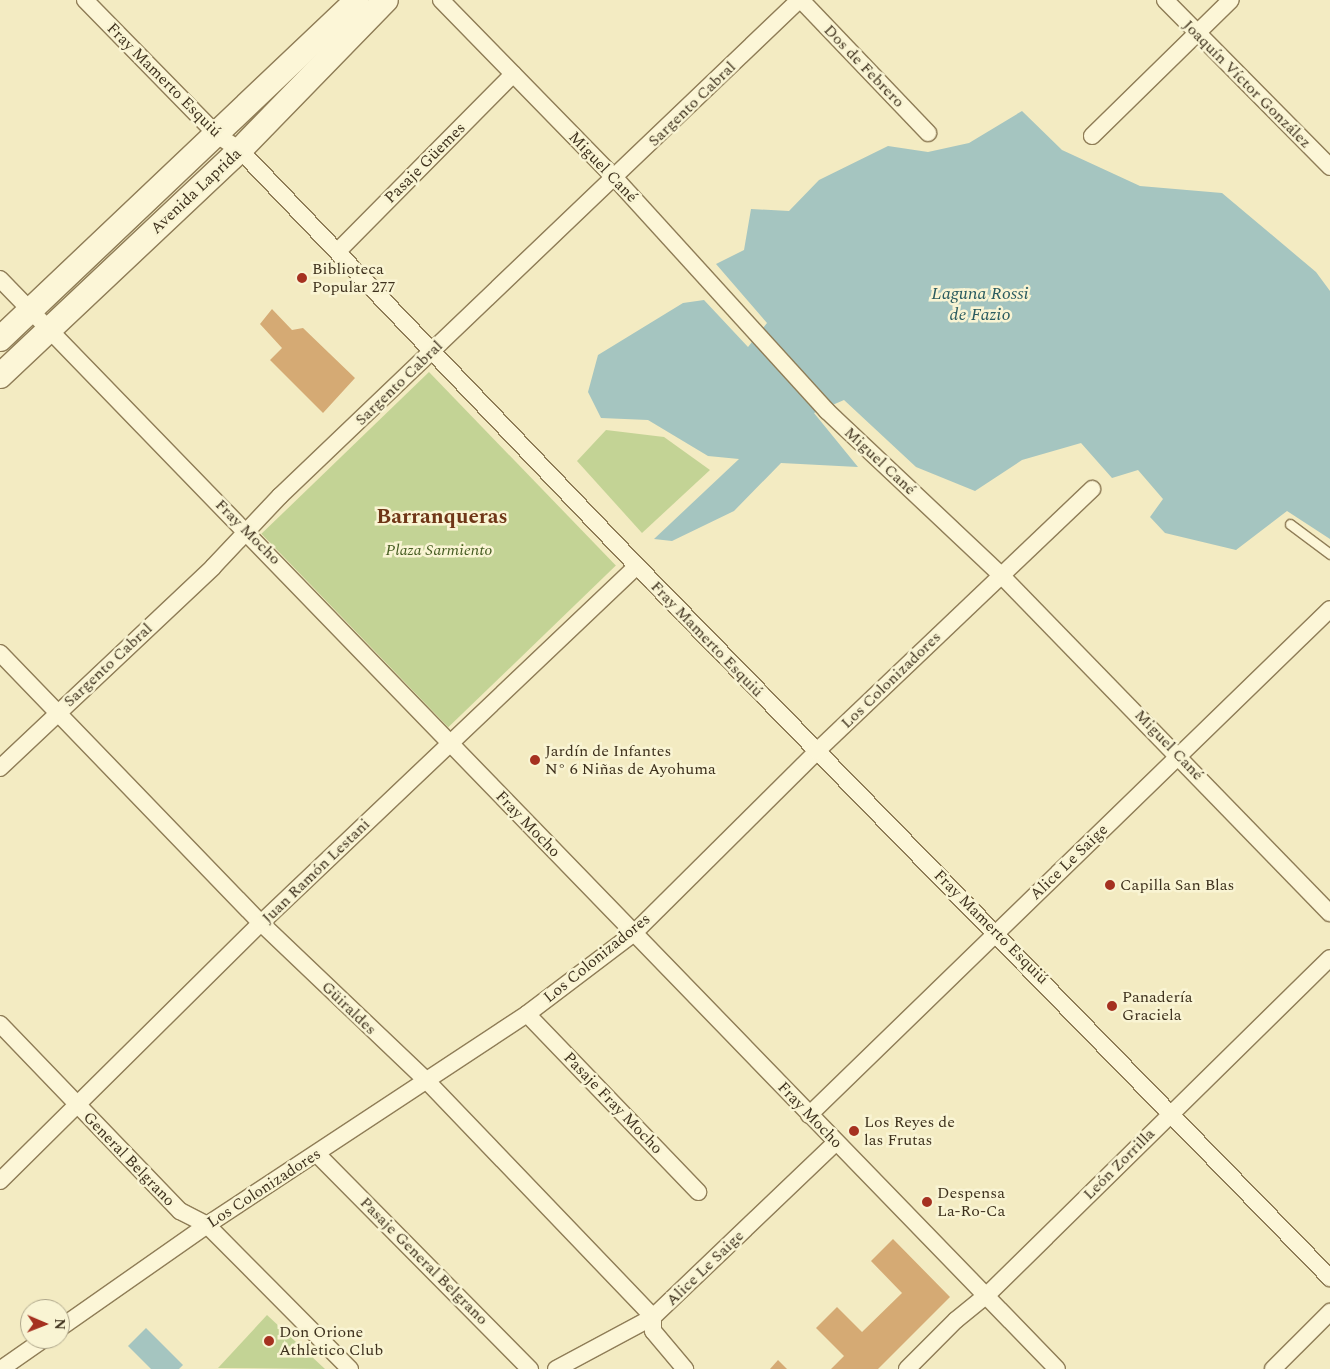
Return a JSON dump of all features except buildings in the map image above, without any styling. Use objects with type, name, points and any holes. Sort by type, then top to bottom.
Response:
[{"type":"main road","name":"Avenida Laprida","points":[[0,339],[357,0]]},
{"type":"main road","name":"Avenida Laprida","points":[[0,376],[240,150],[386,0]]},
{"type":"street","name":"Fray Mamerto Esquiú","points":[[85,0],[217,135],[240,150],[637,566],[996,931],[1330,1278]]},
{"type":"street","name":"Miguel Cané","points":[[441,0],[615,178],[827,411],[1000,574],[1180,756],[1330,912]]},
{"type":"street","name":"Dos de Febrero","points":[[800,0],[928,133]]},
{"type":"street","name":"Sargento Cabral","points":[[0,768],[800,0]]},
{"type":"street","name":"Joaquín Víctor González","points":[[1164,0],[1330,167]]},
{"type":"street","points":[[1092,136],[1231,0]]},
{"type":"street","name":"Pasaje Güemes","points":[[338,251],[513,74]]},
{"type":"street","name":"Fray Mocho","points":[[0,279],[1057,1369]]},
{"type":"street","name":"Los Colonizadores","points":[[70,1321],[207,1225],[317,1154],[425,1079],[527,1014],[634,933],[817,751],[1000,574],[1092,489]]},
{"type":"street","name":"Juan Ramón Lestani","points":[[0,1181],[448,743],[637,566]]},
{"type":"street","name":"Alice Le Saige","points":[[810,1115],[996,931],[1330,610]]},
{"type":"street","name":"Güiraldes","points":[[0,653],[262,923],[425,1079],[653,1317],[653,1331],[685,1369]]},
{"type":"street","name":"León Zorrilla","points":[[907,1369],[956,1320],[986,1296],[1330,958]]},
{"type":"street","name":"Pasaje Fray Mocho","points":[[527,1014],[698,1192]]},
{"type":"street","name":"General Belgrano","points":[[0,1024],[180,1212],[207,1225],[350,1369]]},
{"type":"street","name":"Alice Le Saige","points":[[556,1369],[653,1317],[836,1142]]},
{"type":"street","name":"Pasaje General Belgrano","points":[[317,1154],[530,1369]]},
{"type":"street","points":[[1273,1369],[1330,1312]]},
{"type":"street","points":[[1,1369],[30,1349]]},
{"type":"lane","points":[[1290,524],[1330,554]]},
{"type":"green space","name":"Plaza Sarmiento","points":[[429,372],[616,566],[448,727],[261,534]]},
{"type":"green space","points":[[606,430],[664,437],[710,470],[642,533],[577,461]]},
{"type":"green space","name":"Don Orione Athletico Club","points":[[267,1315],[325,1369],[218,1368]]},
{"type":"water","name":"Laguna Rossi de Fazio","points":[[1022,111],[1062,150],[1140,186],[1222,193],[1316,272],[1330,291],[1330,539],[1287,511],[1236,550],[1165,533],[1150,517],[1163,499],[1138,470],[1112,478],[1081,443],[1022,460],[975,491],[916,467],[844,400],[814,413],[858,467],[781,463],[734,511],[672,541],[654,539],[739,459],[708,456],[648,420],[601,418],[588,392],[598,355],[683,303],[704,300],[748,347],[767,323],[716,264],[744,250],[751,209],[789,211],[819,180],[888,146],[928,152],[969,143]]},
{"type":"water","points":[[146,1328],[183,1365],[179,1369],[151,1369],[128,1346]]},
{"type":"place","name":"Biblioteca Popular 277","points":[[302,278]]},
{"type":"place","name":"Jardín de Infantes N° 6 Niñas de Ayohuma","points":[[535,760]]},
{"type":"place","name":"Capilla San Blas","points":[[1110,885]]},
{"type":"place","name":"Panadería Graciela","points":[[1112,1006]]},
{"type":"place","name":"Los Reyes de las Frutas","points":[[854,1131]]},
{"type":"place","name":"Despensa La-Ro-Ca","points":[[927,1202]]},
{"type":"place","name":"Don Orione Athletico Club","points":[[269,1341]]},
{"type":"district","name":"Barranqueras","points":[[442,517]]}]
